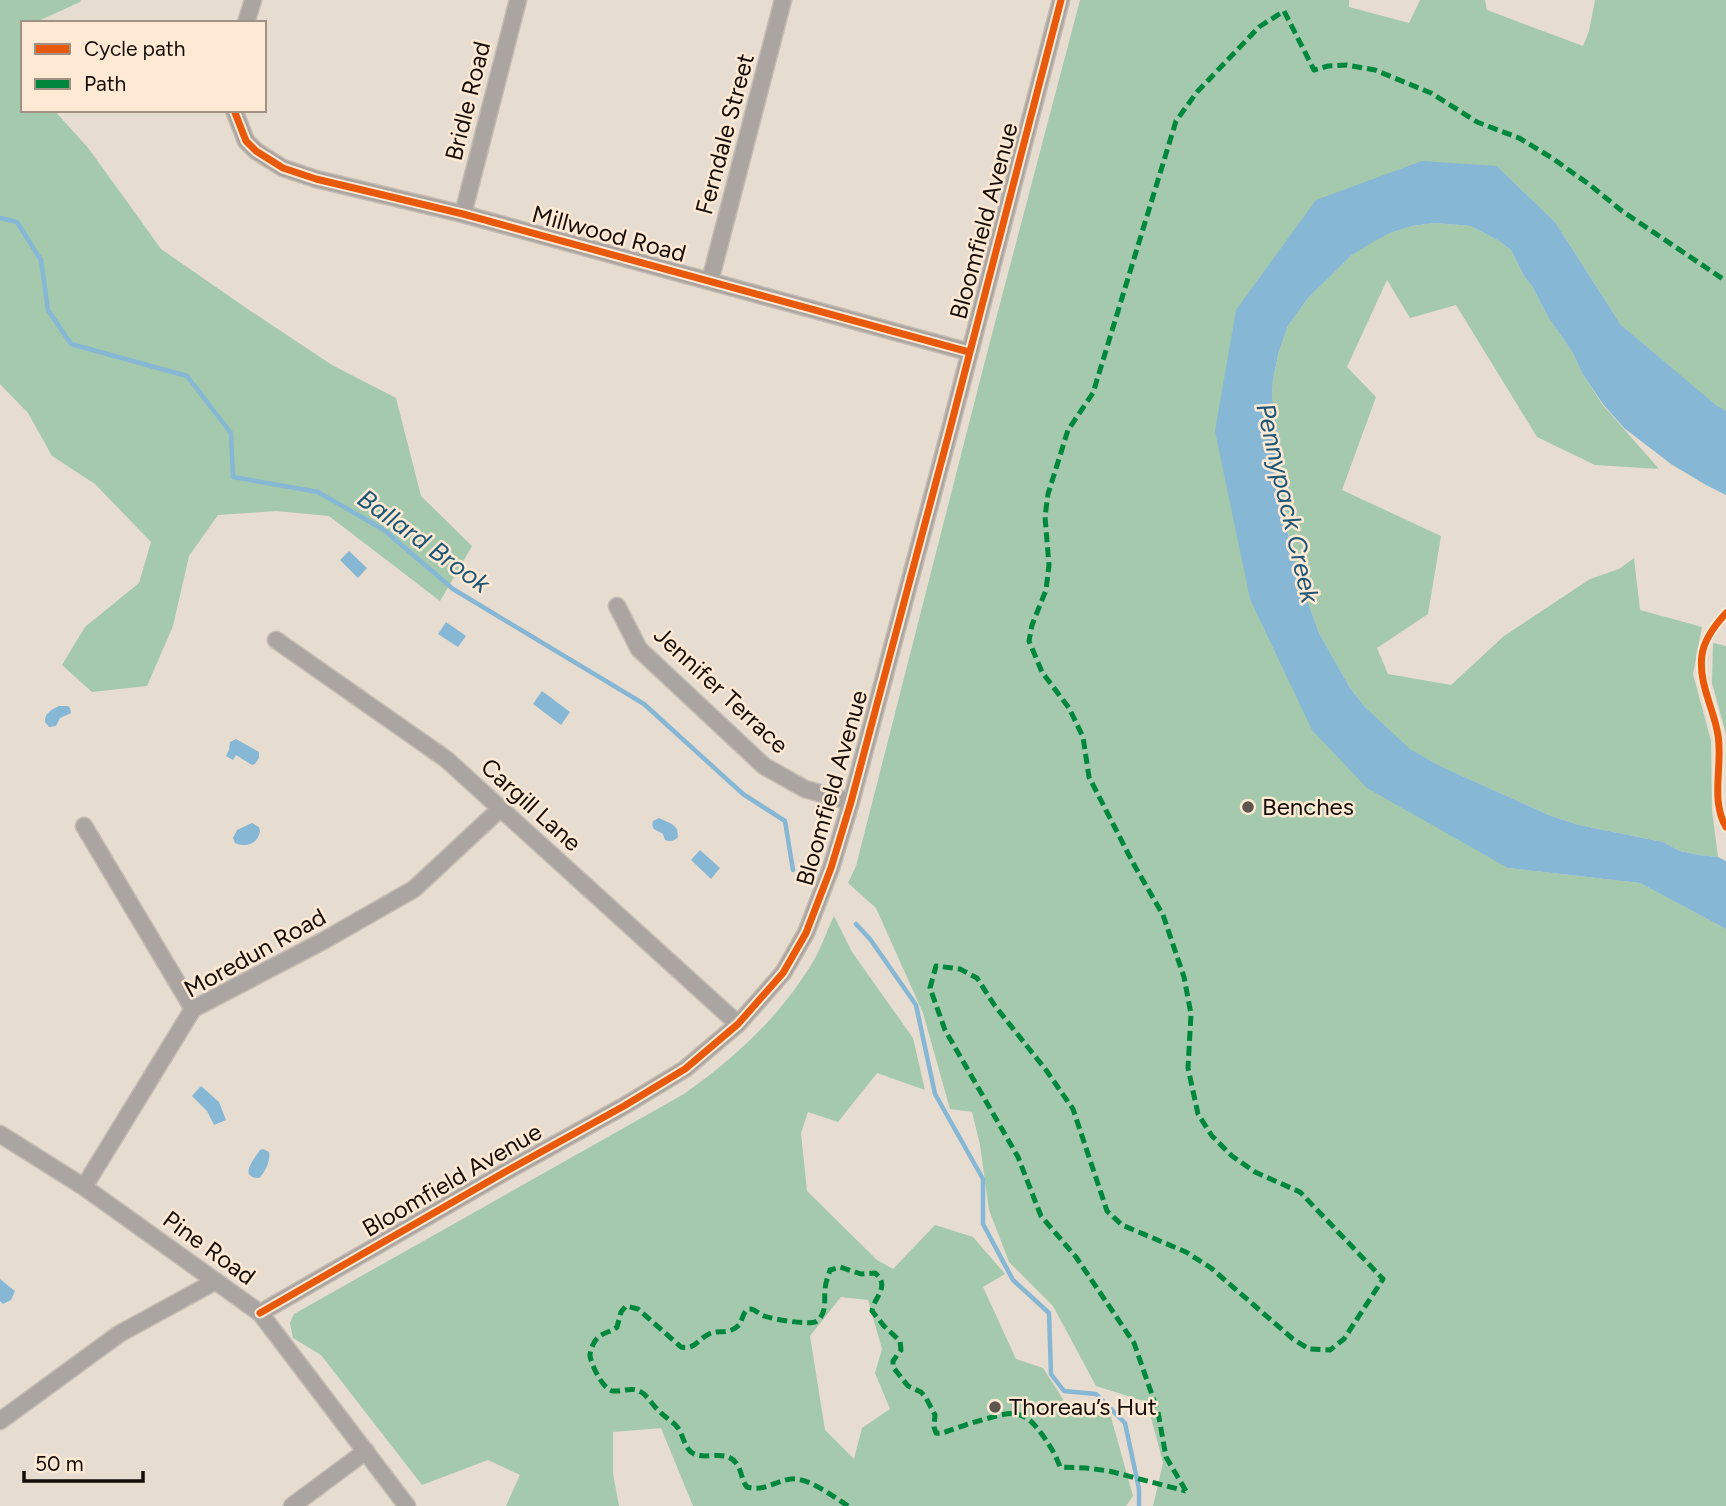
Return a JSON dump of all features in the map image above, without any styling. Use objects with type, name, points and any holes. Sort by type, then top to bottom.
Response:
[{"type":"street","points":[[247,21],[253,0]]},
{"type":"street","name":"Bridle Road","points":[[463,214],[518,0]]},
{"type":"street","name":"Ferndale Street","points":[[710,281],[783,0]]},
{"type":"street","name":"Bloomfield Avenue","points":[[260,1312],[685,1069],[738,1024],[783,974],[806,933],[831,868],[851,802],[1061,0]]},
{"type":"street","name":"Millwood Road","points":[[235,112],[246,141],[256,150],[283,167],[316,180],[463,214],[969,352]]},
{"type":"street","name":"Jennifer Terrace","points":[[618,606],[639,649],[764,766],[805,789],[851,802]]},
{"type":"street","name":"Cargill Lane","points":[[276,640],[446,759],[738,1024]]},
{"type":"street","name":"Moredun Road","points":[[84,1186],[193,1009],[323,941],[414,889],[501,808]]},
{"type":"street","points":[[84,826],[193,1009]]},
{"type":"street","name":"Pine Road","points":[[0,1134],[84,1186],[260,1312],[407,1506]]},
{"type":"street","points":[[0,1422],[119,1334],[216,1280]]},
{"type":"street","points":[[292,1506],[366,1451]]},
{"type":"green space","points":[[0,0],[81,0],[38,21],[21,21],[21,112],[56,112],[89,149],[161,249],[332,365],[396,398],[421,496],[472,546],[440,601],[329,516],[276,511],[218,515],[189,556],[173,626],[147,686],[92,692],[62,665],[85,627],[139,583],[151,542],[95,484],[52,456],[28,413],[0,384]]},
{"type":"green space","points":[[1080,0],[1349,0],[1349,7],[1409,23],[1420,0],[1485,0],[1487,10],[1583,46],[1595,0],[1726,0],[1726,411],[1717,407],[1621,325],[1555,222],[1497,166],[1236,310],[1250,599],[1508,868],[1640,883],[1726,929],[1726,1506],[1153,1506],[1163,1463],[1147,1402],[1096,1386],[1053,1306],[1009,1262],[989,1210],[980,1145],[972,1112],[950,1109],[923,1013],[876,908],[848,883],[856,866]]},
{"type":"green space","points":[[1435,223],[1471,226],[1511,250],[1548,317],[1573,353],[1602,404],[1659,469],[1595,465],[1537,437],[1456,305],[1410,318],[1387,280],[1347,367],[1376,397],[1342,490],[1441,536],[1428,614],[1377,648],[1388,674],[1451,685],[1504,636],[1590,579],[1619,569],[1634,558],[1640,610],[1702,627],[1693,674],[1711,741],[1712,811],[1718,857],[1680,851],[1663,842],[1579,825],[1551,816],[1440,766],[1409,749],[1365,707],[1350,688],[1319,633],[1290,546],[1280,488],[1281,451],[1272,398],[1279,351],[1288,326],[1308,298],[1352,255],[1390,233]]},
{"type":"green space","points":[[1713,643],[1726,646],[1726,734],[1712,683]]},
{"type":"green space","points":[[834,916],[852,952],[913,1038],[925,1090],[877,1073],[838,1122],[808,1112],[801,1133],[807,1191],[877,1260],[893,1269],[935,1225],[973,1237],[1005,1274],[983,1287],[1016,1359],[1043,1368],[1070,1410],[1111,1417],[1133,1496],[1126,1506],[693,1506],[661,1428],[613,1432],[613,1474],[619,1506],[506,1506],[520,1475],[488,1460],[422,1485],[321,1355],[293,1338],[290,1323],[294,1314],[684,1094],[722,1065],[772,1017],[814,960]],"holes":[[[841,1297],[868,1300],[882,1349],[875,1373],[890,1409],[862,1428],[854,1459],[825,1430],[810,1336]]]},
{"type":"water","points":[[1422,161],[1497,166],[1555,222],[1621,325],[1726,411],[1726,495],[1671,464],[1624,428],[1603,404],[1582,373],[1573,353],[1548,317],[1511,250],[1471,226],[1435,223],[1390,233],[1352,255],[1308,298],[1288,326],[1273,379],[1272,398],[1281,451],[1280,487],[1290,546],[1319,633],[1350,688],[1365,707],[1410,749],[1440,766],[1551,816],[1579,825],[1663,842],[1680,851],[1718,857],[1726,861],[1726,929],[1640,883],[1508,868],[1367,788],[1312,730],[1250,599],[1215,431],[1236,310],[1316,200]]},
{"type":"water","points":[[349,551],[367,568],[358,578],[340,560]]},
{"type":"water","points":[[446,622],[466,636],[458,647],[438,634]]},
{"type":"water","points":[[542,691],[570,712],[561,725],[533,704]]},
{"type":"water","points":[[68,706],[71,713],[60,718],[56,726],[49,727],[45,722],[46,717],[51,710]]},
{"type":"water","points":[[236,739],[259,752],[255,764],[252,765],[236,755],[233,760],[226,756],[230,742]]},
{"type":"water","points":[[659,818],[677,829],[677,838],[665,840],[663,834],[654,828],[653,821]]},
{"type":"water","points":[[252,823],[259,827],[257,839],[247,845],[235,843],[233,838],[237,830]]},
{"type":"water","points":[[700,850],[720,868],[711,879],[691,860]]},
{"type":"water","points":[[201,1086],[219,1102],[226,1120],[214,1125],[207,1111],[192,1096]]},
{"type":"water","points":[[263,1149],[269,1152],[267,1166],[259,1178],[253,1177],[249,1175],[249,1167]]},
{"type":"water","points":[[0,1279],[15,1291],[11,1300],[3,1304],[0,1301]]},
{"type":"waterway","name":"Ballard Brook","points":[[0,218],[17,222],[41,260],[48,310],[71,344],[187,376],[231,433],[233,477],[318,492],[384,530],[453,589],[644,704],[743,794],[785,821],[793,870]]},
{"type":"waterway","name":"Ballard Brook","points":[[856,924],[870,939],[916,1005],[935,1094],[983,1179],[983,1224],[1013,1280],[1049,1313],[1051,1374],[1064,1391],[1096,1394],[1125,1423],[1139,1489],[1139,1506]]},
{"type":"marked path","points":[[1186,1491],[1166,1457],[1158,1412],[1134,1343],[1076,1257],[1041,1216],[1018,1157],[945,1030],[930,988],[936,966],[960,969],[977,978],[1073,1109],[1107,1211],[1122,1225],[1186,1252],[1211,1268],[1293,1339],[1309,1349],[1330,1350],[1344,1339],[1383,1279],[1300,1192],[1255,1172],[1232,1156],[1212,1136],[1198,1114],[1188,1068],[1191,1014],[1184,977],[1163,915],[1089,777],[1083,737],[1069,708],[1042,672],[1029,641],[1032,625],[1046,590],[1049,565],[1045,517],[1048,494],[1068,430],[1093,393],[1176,121],[1197,92],[1259,27],[1284,11],[1314,70],[1347,65],[1375,70],[1431,93],[1477,122],[1519,138],[1552,158],[1622,211],[1726,281]]},
{"type":"marked path","points":[[848,1506],[821,1488],[798,1479],[759,1488],[747,1487],[738,1466],[731,1459],[691,1452],[674,1423],[644,1394],[633,1389],[613,1391],[605,1387],[590,1356],[595,1341],[617,1327],[621,1312],[626,1306],[638,1309],[681,1347],[686,1348],[709,1334],[735,1328],[750,1309],[775,1319],[813,1322],[817,1321],[824,1311],[830,1270],[840,1267],[861,1274],[875,1273],[880,1278],[882,1287],[872,1311],[900,1341],[901,1350],[893,1361],[893,1367],[908,1386],[921,1392],[926,1398],[935,1415],[936,1433],[998,1416],[1018,1414],[1035,1425],[1060,1467],[1109,1471],[1186,1491]]},
{"type":"cycle path","points":[[260,1313],[685,1069],[738,1024],[783,973],[806,933],[831,868],[851,802],[1061,0]]},
{"type":"cycle path","points":[[235,112],[246,141],[256,151],[283,168],[316,179],[463,214],[969,352]]},
{"type":"cycle path","points":[[1726,613],[1708,638],[1701,665],[1718,735],[1718,794],[1721,817],[1726,827]]},
{"type":"place","name":"Benches","points":[[1248,807]]},
{"type":"place","name":"Thoreau’s Hut","points":[[995,1407]]},
{"type":"water label","name":"Pennypack Creek","points":[[1288,503]]}]
